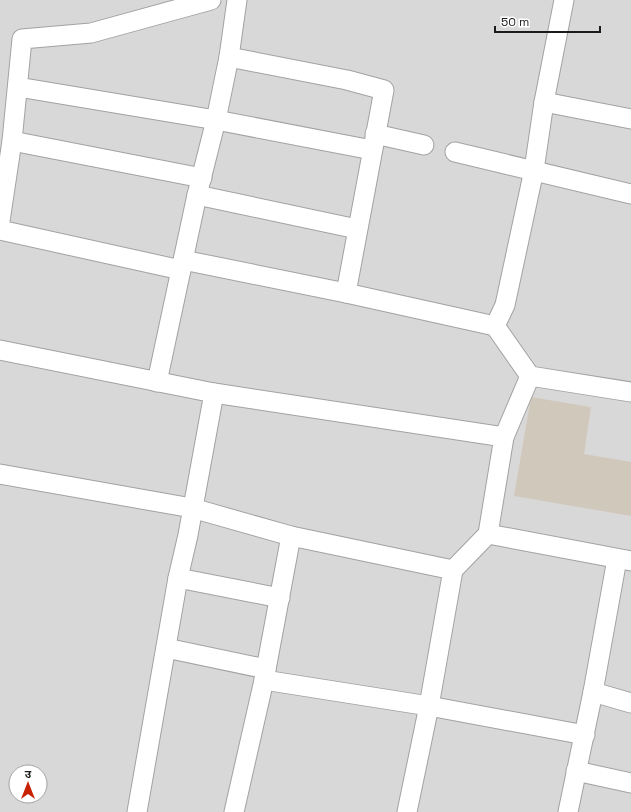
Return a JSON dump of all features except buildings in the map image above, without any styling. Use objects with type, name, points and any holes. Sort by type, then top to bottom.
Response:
[{"type":"street","points":[[0,221],[12,141],[22,39],[91,33],[211,0]]},
{"type":"street","points":[[158,382],[182,265],[216,120],[229,56],[237,0]]},
{"type":"street","points":[[495,326],[505,305],[534,170],[544,102],[564,0]]},
{"type":"street","points":[[229,56],[347,80],[384,90],[373,142],[346,293]]},
{"type":"street","points":[[18,87],[216,120],[373,142],[424,145]]},
{"type":"street","points":[[544,102],[631,119]]},
{"type":"street","points":[[12,141],[200,187],[357,229]]},
{"type":"street","points":[[455,152],[631,194]]},
{"type":"street","points":[[0,230],[182,265],[346,293],[495,326],[530,376],[631,392]]},
{"type":"street","points":[[0,350],[214,393],[504,437]]},
{"type":"street","points":[[407,812],[429,706],[453,570],[488,534],[504,437],[530,376]]},
{"type":"street","points":[[137,812],[178,578],[214,393]]},
{"type":"street","points":[[0,474],[192,508],[291,536],[453,570]]},
{"type":"street","points":[[488,534],[624,560],[593,692],[568,812]]},
{"type":"street","points":[[234,812],[265,675],[291,536]]},
{"type":"street","points":[[178,578],[280,598]]},
{"type":"street","points":[[166,648],[265,675],[585,735]]},
{"type":"street","points":[[593,692],[631,703]]},
{"type":"street","points":[[576,771],[631,783]]},
{"type":"shaded area","points":[[0,0],[631,0],[631,812],[0,812]]}]
